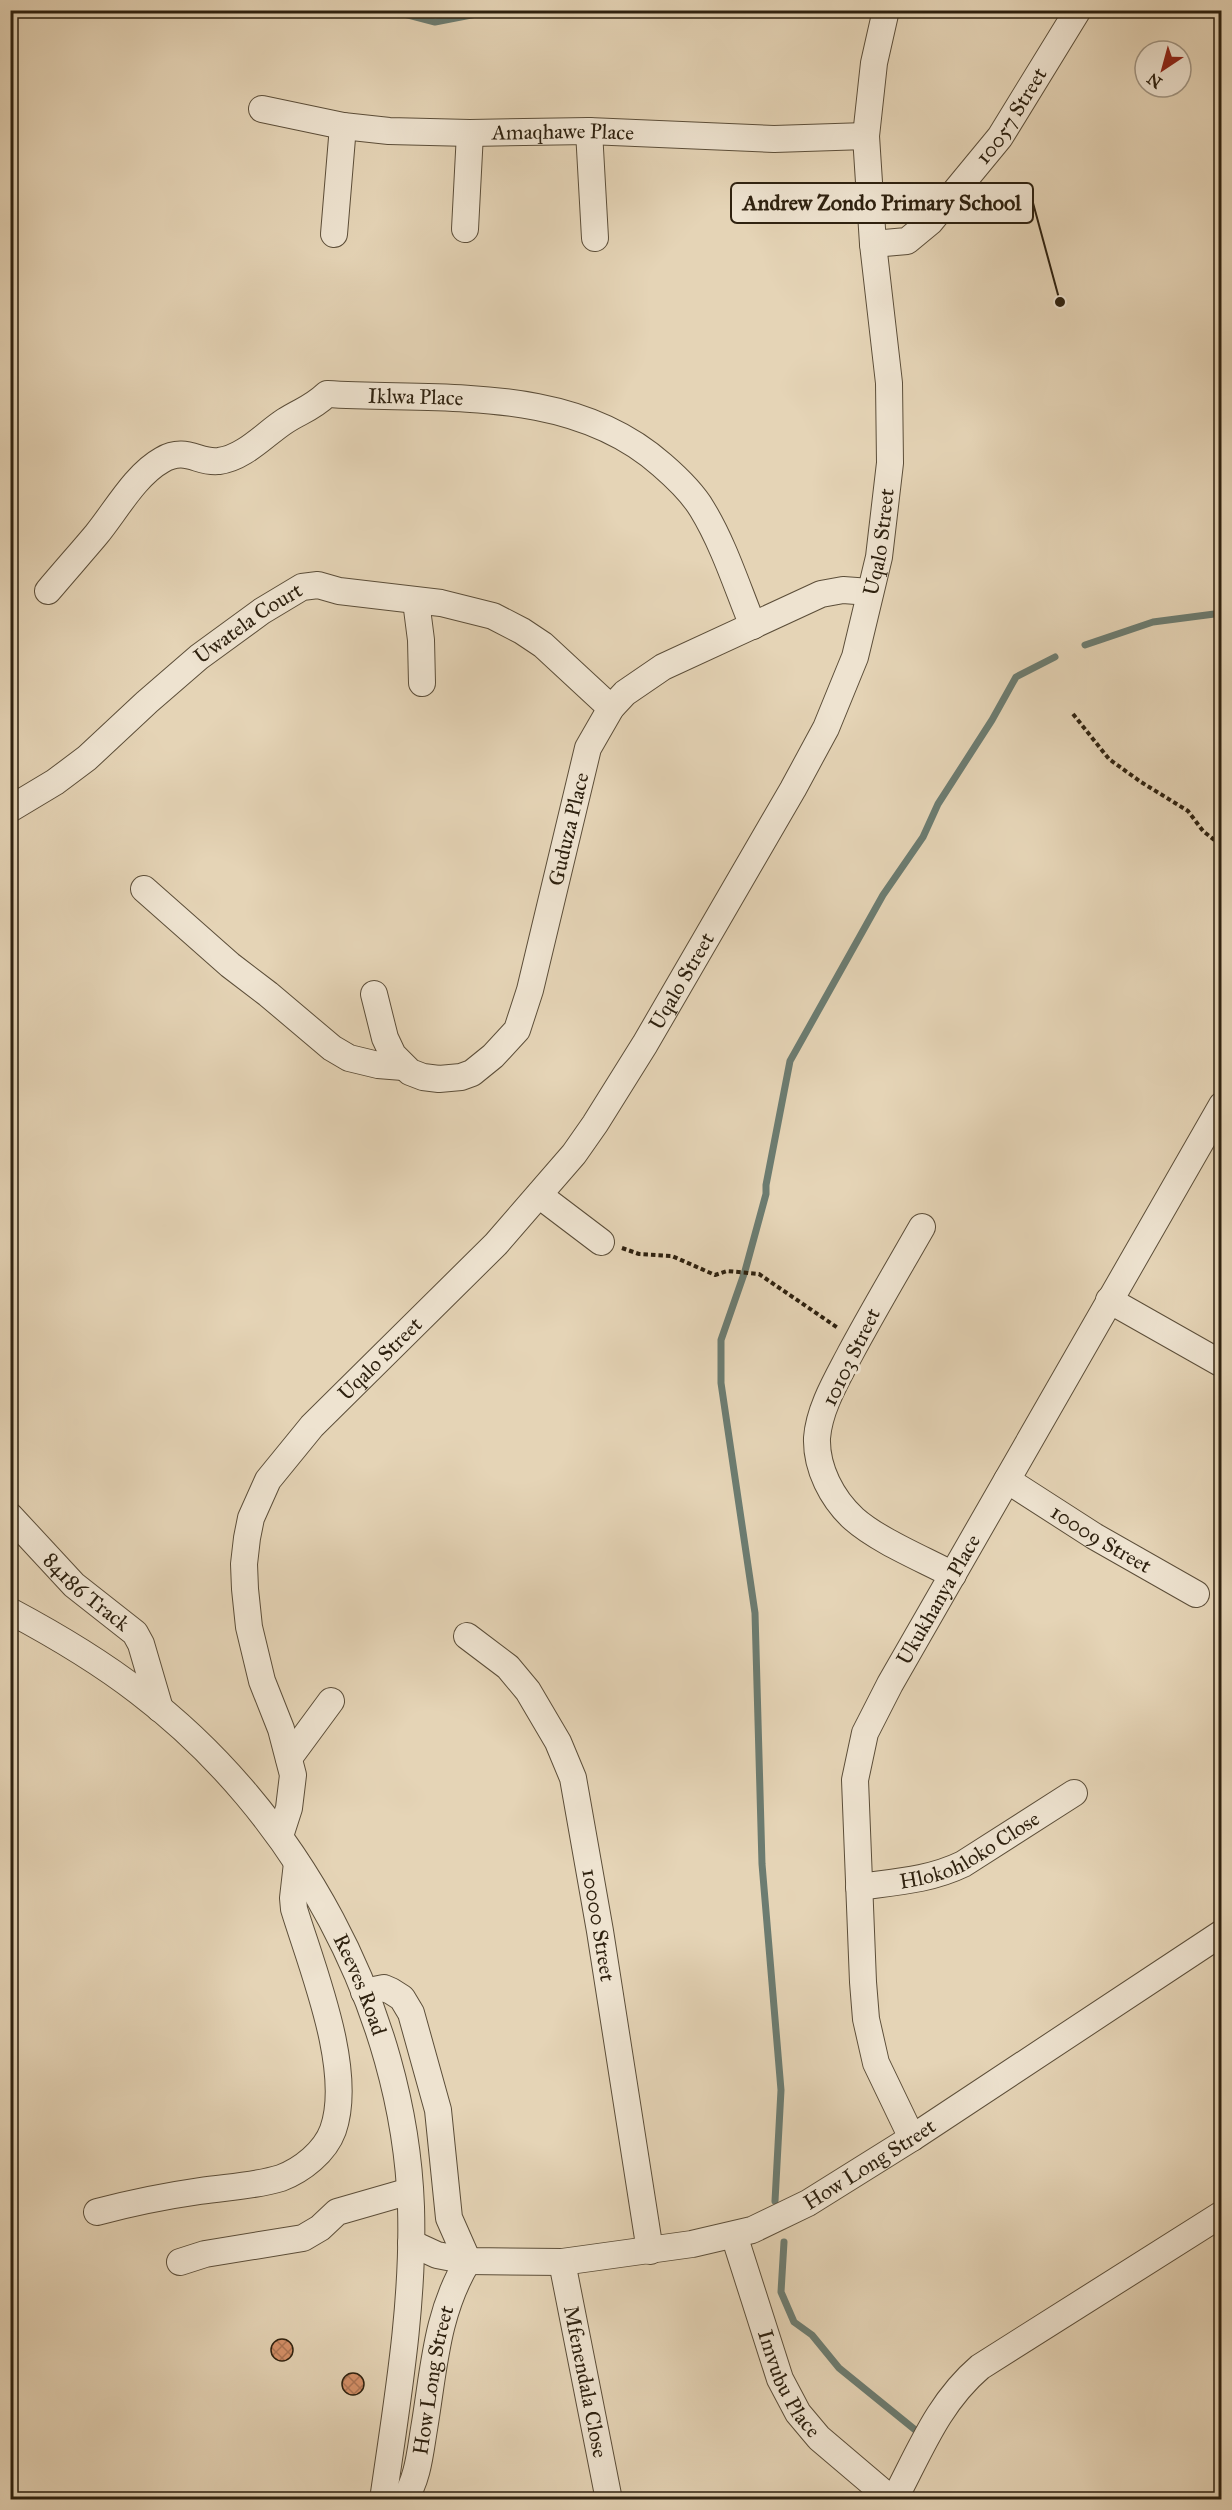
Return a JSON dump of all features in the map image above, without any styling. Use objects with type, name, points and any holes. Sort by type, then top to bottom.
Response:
[{"type":"street","name":"Uqalo Street","points":[[280,1836],[289,1808],[292,1785],[289,1758],[281,1729],[262,1681],[249,1627],[244,1589],[244,1564],[251,1518],[268,1480],[312,1426],[496,1244],[574,1154],[618,1090],[793,789],[826,728],[855,657],[879,557],[890,463],[889,382],[873,244],[866,135],[874,63],[886,10]]},
{"type":"street","name":"10057 Street","points":[[873,244],[907,241],[930,222],[1000,137],[1078,10]]},
{"type":"street","name":"Amaqhawe Place","points":[[262,109],[343,126],[389,131],[470,133],[589,131],[774,139],[866,135]]},
{"type":"street","points":[[334,234],[343,126]]},
{"type":"street","points":[[589,131],[596,238]]},
{"type":"street","points":[[465,229],[470,133]]},
{"type":"street","name":"Iklwa Place","points":[[48,591],[96,535],[121,501],[148,470],[162,459],[177,454],[216,462],[225,460],[237,455],[286,420],[312,408],[327,394],[464,398],[532,405],[570,413],[596,423],[650,454],[686,487],[702,508],[723,552],[753,626]]},
{"type":"street","name":"Uwatela Court","points":[[10,809],[55,782],[87,758],[199,657],[262,611],[302,586],[318,585],[339,591],[471,608],[493,615],[543,645],[611,708]]},
{"type":"street","name":"Guduza Place","points":[[144,889],[230,965],[332,1048],[349,1058],[368,1063],[403,1067],[423,1077],[439,1079],[461,1077],[472,1073],[484,1064],[517,1029],[530,990],[588,748],[611,708],[625,693],[663,667],[821,594],[843,590],[870,592]]},
{"type":"street","points":[[416,601],[422,640],[422,683]]},
{"type":"street","points":[[374,994],[385,1038],[393,1056],[403,1067]]},
{"type":"street","name":"Ukukhanya Place","points":[[912,2138],[876,2063],[862,1982],[855,1780],[865,1733],[890,1684],[1109,1299],[1214,1135],[1221,1105]]},
{"type":"street","points":[[539,1195],[601,1242]]},
{"type":"street","name":"10103 Street","points":[[922,1227],[836,1380],[817,1436],[822,1472],[842,1506],[855,1520],[953,1575]]},
{"type":"street","points":[[1109,1299],[1221,1364]]},
{"type":"street","name":"10009 Street","points":[[1007,1480],[1094,1536],[1196,1594]]},
{"type":"street","name":"84186 Track","points":[[10,1516],[74,1586],[135,1634],[141,1644],[160,1709]]},
{"type":"street","name":"Reeves Road","points":[[10,1611],[95,1660],[160,1709],[217,1763],[280,1836],[336,1930],[364,1992],[388,2066],[399,2112],[410,2191],[411,2243],[408,2319],[383,2499]]},
{"type":"street","name":"10000 Street","points":[[467,1636],[508,1667],[528,1690],[558,1742],[573,1778],[606,1965],[650,2251]]},
{"type":"street","points":[[289,1758],[331,1701]]},
{"type":"street","name":"Hlokohloko Close","points":[[859,1887],[922,1879],[944,1873],[963,1864],[1074,1793]]},
{"type":"street","points":[[97,2212],[151,2198],[281,2178],[305,2165],[328,2141],[333,2130],[339,2093],[333,2039],[294,1909],[297,1863]]},
{"type":"street","name":"How Long Street","points":[[411,2243],[437,2254],[468,2261],[562,2262],[650,2251],[734,2235],[787,2215],[912,2138],[1221,1934]]},
{"type":"street","points":[[364,1992],[384,1988],[391,1990],[402,1998],[411,2013],[438,2110],[449,2218],[468,2261]]},
{"type":"street","points":[[180,2262],[205,2254],[303,2238],[320,2228],[337,2212],[410,2191]]},
{"type":"street","points":[[893,2499],[939,2414],[964,2381],[981,2367],[1221,2214]]},
{"type":"street","name":"Imvubu Place","points":[[734,2235],[780,2379],[798,2413],[819,2438],[893,2499]]},
{"type":"street","name":"How Long Street","points":[[404,2499],[413,2487],[421,2450],[442,2318],[451,2292],[468,2261]]},
{"type":"street","name":"Mfenendala Close","points":[[562,2262],[609,2499]]},
{"type":"path","points":[[1073,714],[1109,759],[1188,811],[1203,831],[1221,846]]},
{"type":"path","points":[[601,1242],[639,1254],[672,1256],[715,1275],[728,1271],[759,1274],[856,1342]]},
{"type":"building","points":[[282,2339],[290,2342],[293,2350],[290,2358],[282,2361],[274,2358],[271,2350],[274,2342]]},
{"type":"building","points":[[353,2373],[361,2376],[364,2384],[361,2392],[353,2395],[345,2392],[342,2384],[345,2376]]},
{"type":"waterway","points":[[389,10],[435,22],[497,10]]},
{"type":"waterway","points":[[1085,645],[1153,622],[1222,613]]},
{"type":"waterway","points":[[775,2201],[781,2090],[762,1864],[755,1613],[721,1383],[721,1340],[745,1271],[766,1194],[790,1061],[883,895],[923,837],[938,804],[992,720],[1016,677],[1055,657]]},
{"type":"waterway","points":[[784,2242],[781,2292],[794,2322],[812,2335],[839,2368],[919,2433]]},
{"type":"place","name":"Andrew Zondo Primary School","points":[[1060,302]]}]
